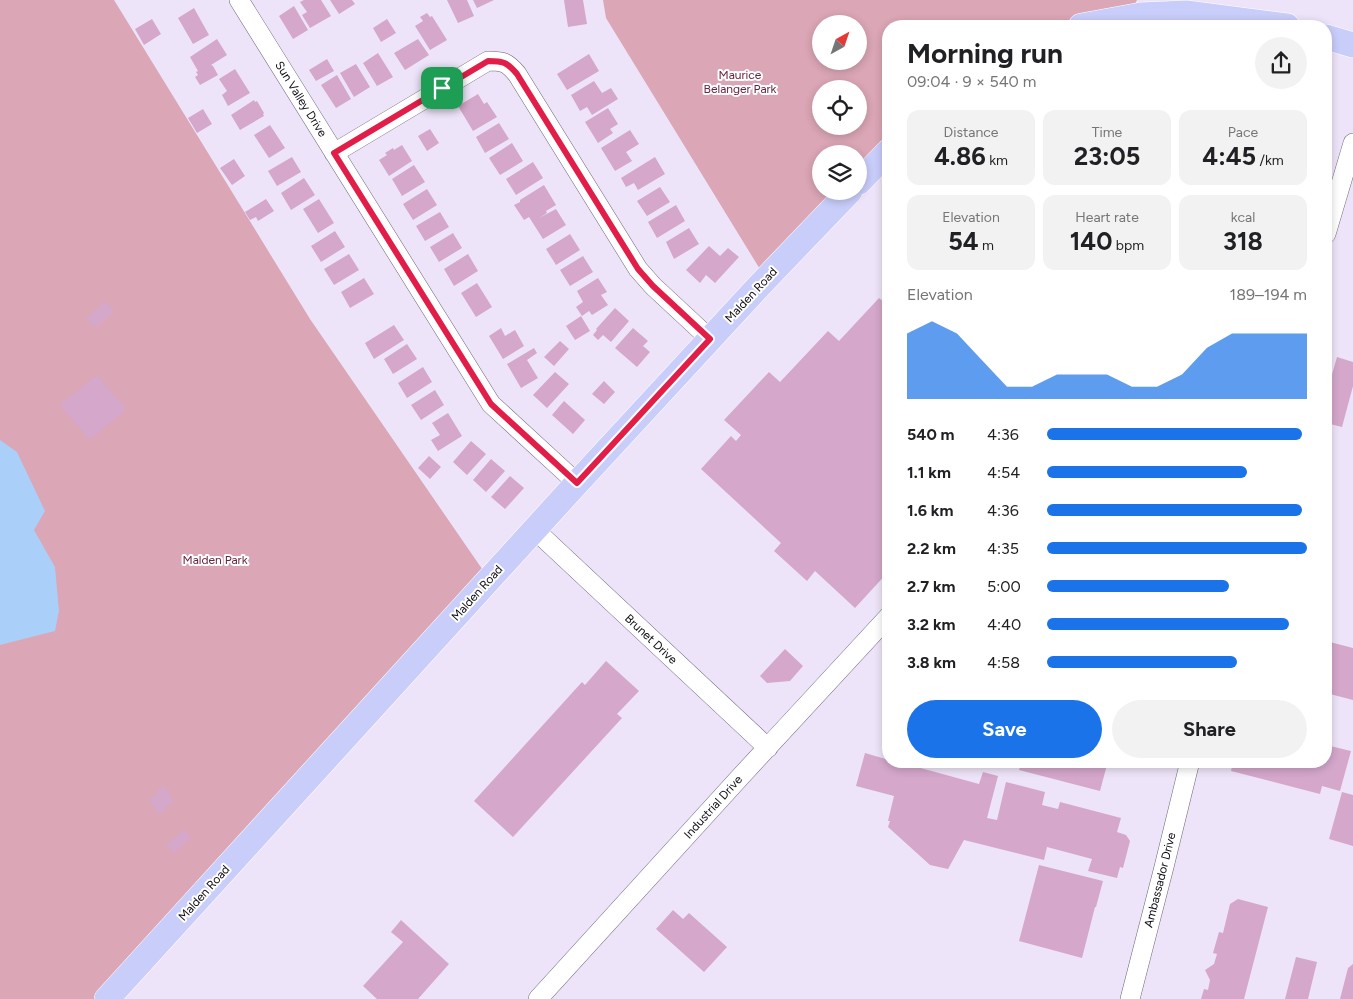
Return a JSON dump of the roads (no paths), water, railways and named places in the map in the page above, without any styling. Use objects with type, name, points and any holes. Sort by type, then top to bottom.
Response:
[{"type":"main road","points":[[1114,20],[1141,15],[1186,13],[1240,20]]},
{"type":"main road","points":[[1332,39],[1353,45]]},
{"type":"main road","points":[[867,174],[882,158]]},
{"type":"main road","name":"Malden Road","points":[[107,999],[577,483],[841,200]]},
{"type":"street","name":"Sun Valley Drive","points":[[240,0],[491,404],[577,483]]},
{"type":"street","points":[[334,153],[488,61],[501,61],[511,67],[517,74],[638,269],[653,286],[710,339]]},
{"type":"street","points":[[1332,214],[1353,143]]},
{"type":"street","name":"Brunet Drive","points":[[535,530],[768,748]]},
{"type":"street","name":"Industrial Drive","points":[[538,999],[882,624]]},
{"type":"street","name":"Ambassador Drive","points":[[1130,999],[1188,768]]},
{"type":"water","points":[[0,440],[17,452],[45,511],[34,530],[55,567],[59,611],[55,631],[0,645]]},
{"type":"park label","name":"Maurice Belanger Park","points":[[740,82]]},
{"type":"park label","name":"Malden Park","points":[[215,560]]}]
